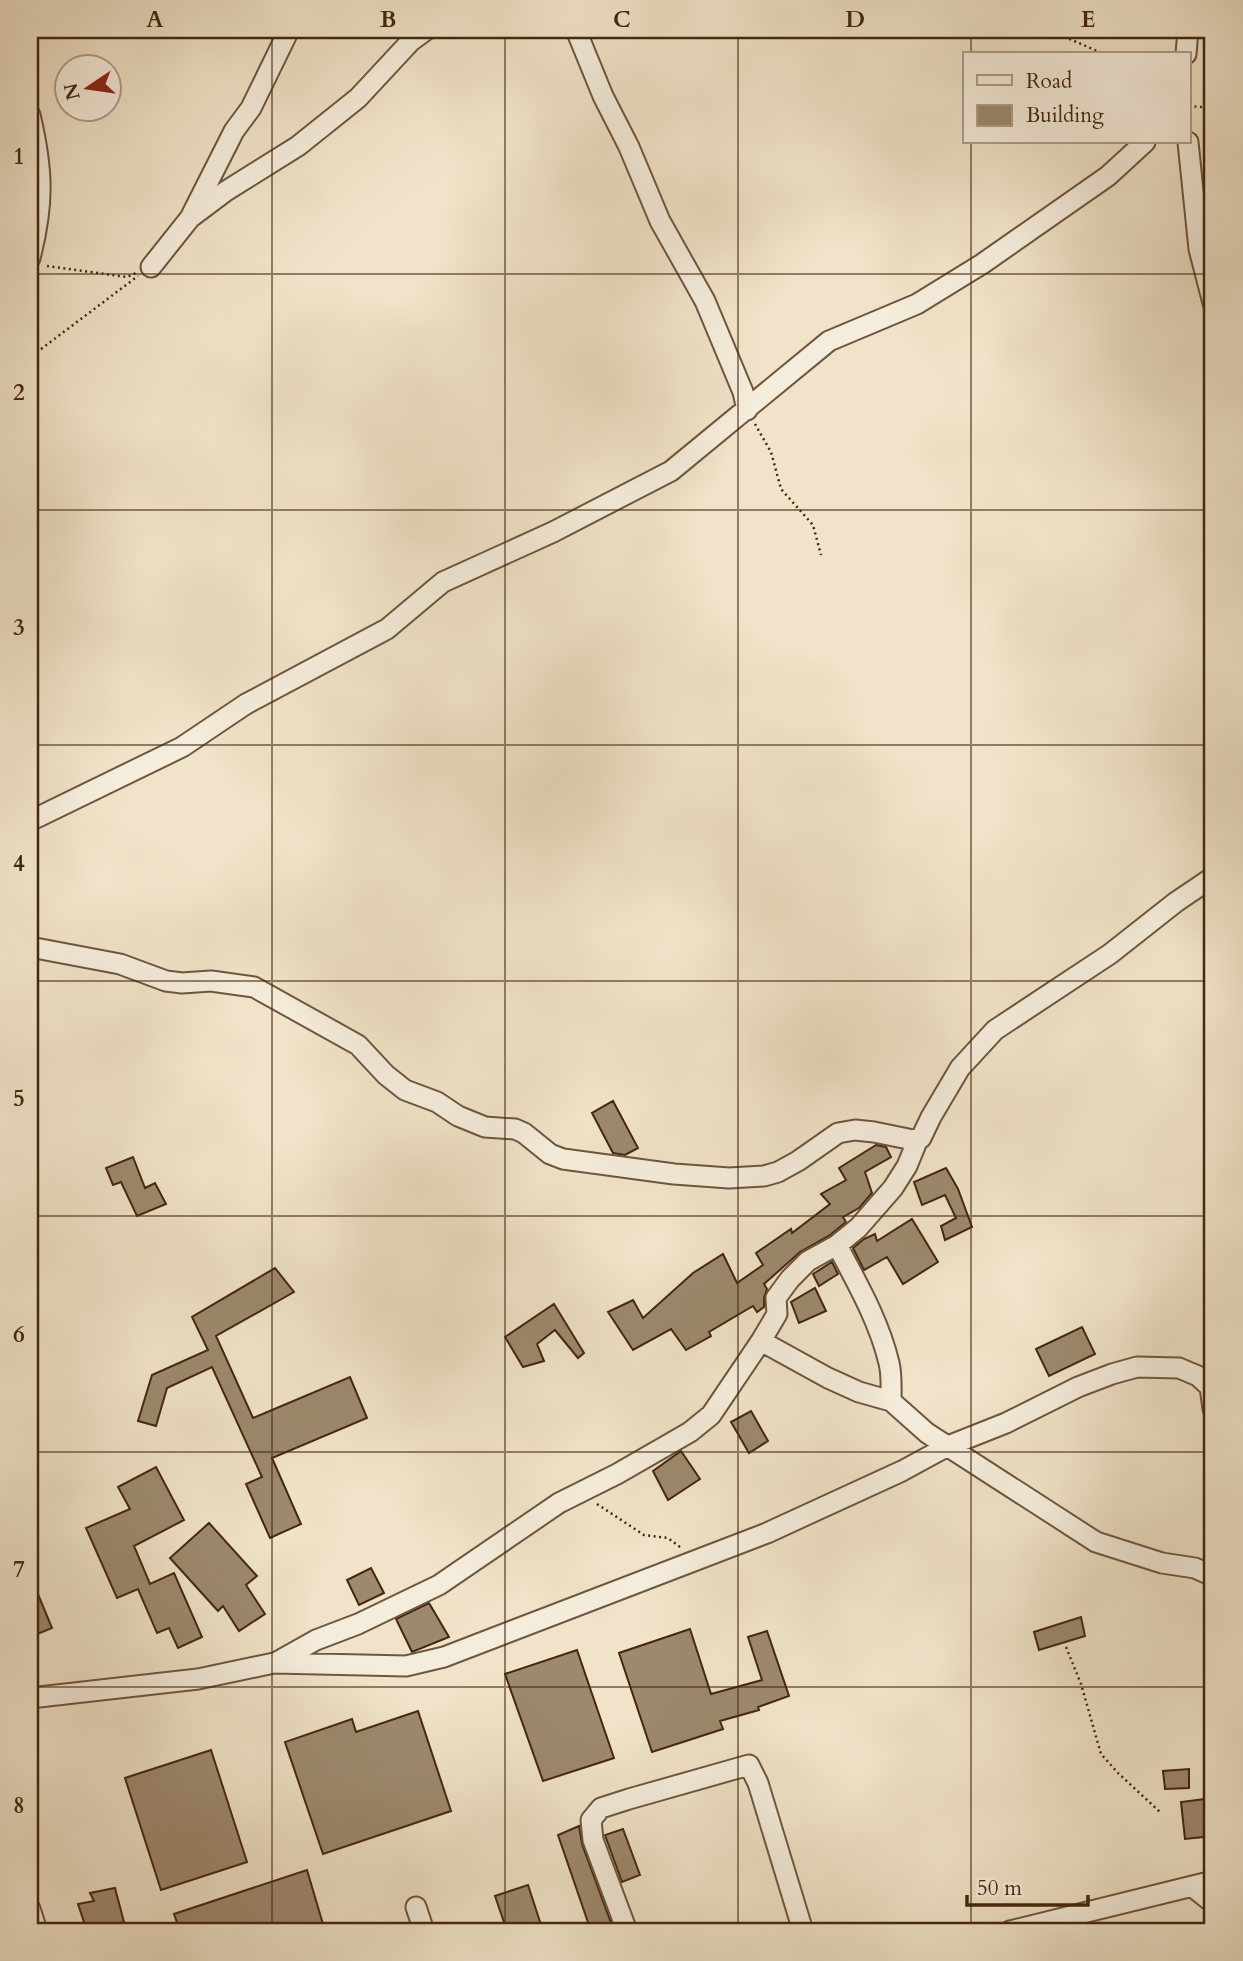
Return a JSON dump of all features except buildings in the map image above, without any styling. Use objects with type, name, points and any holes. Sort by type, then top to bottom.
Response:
[{"type":"street","points":[[151,267],[190,218],[234,131],[251,108],[289,30]]},
{"type":"street","points":[[190,218],[226,191],[298,146],[358,98],[411,41],[426,30]]},
{"type":"street","points":[[576,30],[660,221],[705,301],[743,392],[747,410]]},
{"type":"street","points":[[1186,52],[1188,30]]},
{"type":"street","points":[[30,116],[41,173],[33,258]]},
{"type":"street","points":[[30,821],[182,747],[246,704],[387,629],[443,582],[553,532],[671,471],[830,341],[917,304],[982,264],[1108,176],[1143,144]]},
{"type":"street","points":[[1188,144],[1199,249],[1213,303]]},
{"type":"street","points":[[274,1663],[316,1640],[358,1624],[439,1584],[559,1503],[660,1450],[690,1432],[711,1415],[777,1314],[776,1298],[790,1279],[808,1261],[837,1245],[858,1228],[892,1188],[907,1166],[918,1139],[924,1134],[931,1116],[960,1068],[995,1030],[1110,954],[1175,902],[1213,877]]},
{"type":"street","points":[[30,947],[120,964],[166,981],[211,981],[254,986],[358,1045],[386,1075],[405,1090],[437,1102],[458,1116],[485,1127],[515,1129],[550,1154],[563,1159],[674,1174],[729,1178],[764,1176],[778,1172],[838,1133],[864,1131],[918,1139]]},
{"type":"street","points":[[837,1245],[862,1292],[880,1336],[890,1365],[891,1401]]},
{"type":"street","points":[[761,1341],[828,1378],[859,1392],[891,1401],[927,1433],[1096,1542],[1213,1576]]},
{"type":"street","points":[[30,1698],[198,1679],[274,1663],[406,1666],[444,1657],[767,1534],[902,1471],[948,1446],[1006,1423],[1078,1387],[1137,1367],[1179,1368],[1198,1376],[1212,1386],[1213,1409]]},
{"type":"street","points":[[627,1931],[593,1840],[591,1820],[601,1808],[678,1783],[749,1765],[758,1783],[803,1931]]},
{"type":"street","points":[[1010,1931],[1213,1881]]},
{"type":"street","points":[[1194,1887],[1213,1903]]},
{"type":"street","points":[[416,1908],[424,1931]]},
{"type":"street","points":[[30,1909],[37,1931]]},
{"type":"path","points":[[1049,30],[1099,52]]},
{"type":"path","points":[[1190,106],[1213,108]]},
{"type":"path","points":[[33,258],[127,276],[151,267]]},
{"type":"path","points":[[30,350],[41,349],[151,267]]},
{"type":"path","points":[[747,410],[771,452],[781,489],[813,524],[821,555]]},
{"type":"path","points":[[580,1492],[644,1535],[668,1538],[699,1561]]},
{"type":"path","points":[[1066,1647],[1082,1684],[1101,1754],[1160,1812]]}]
